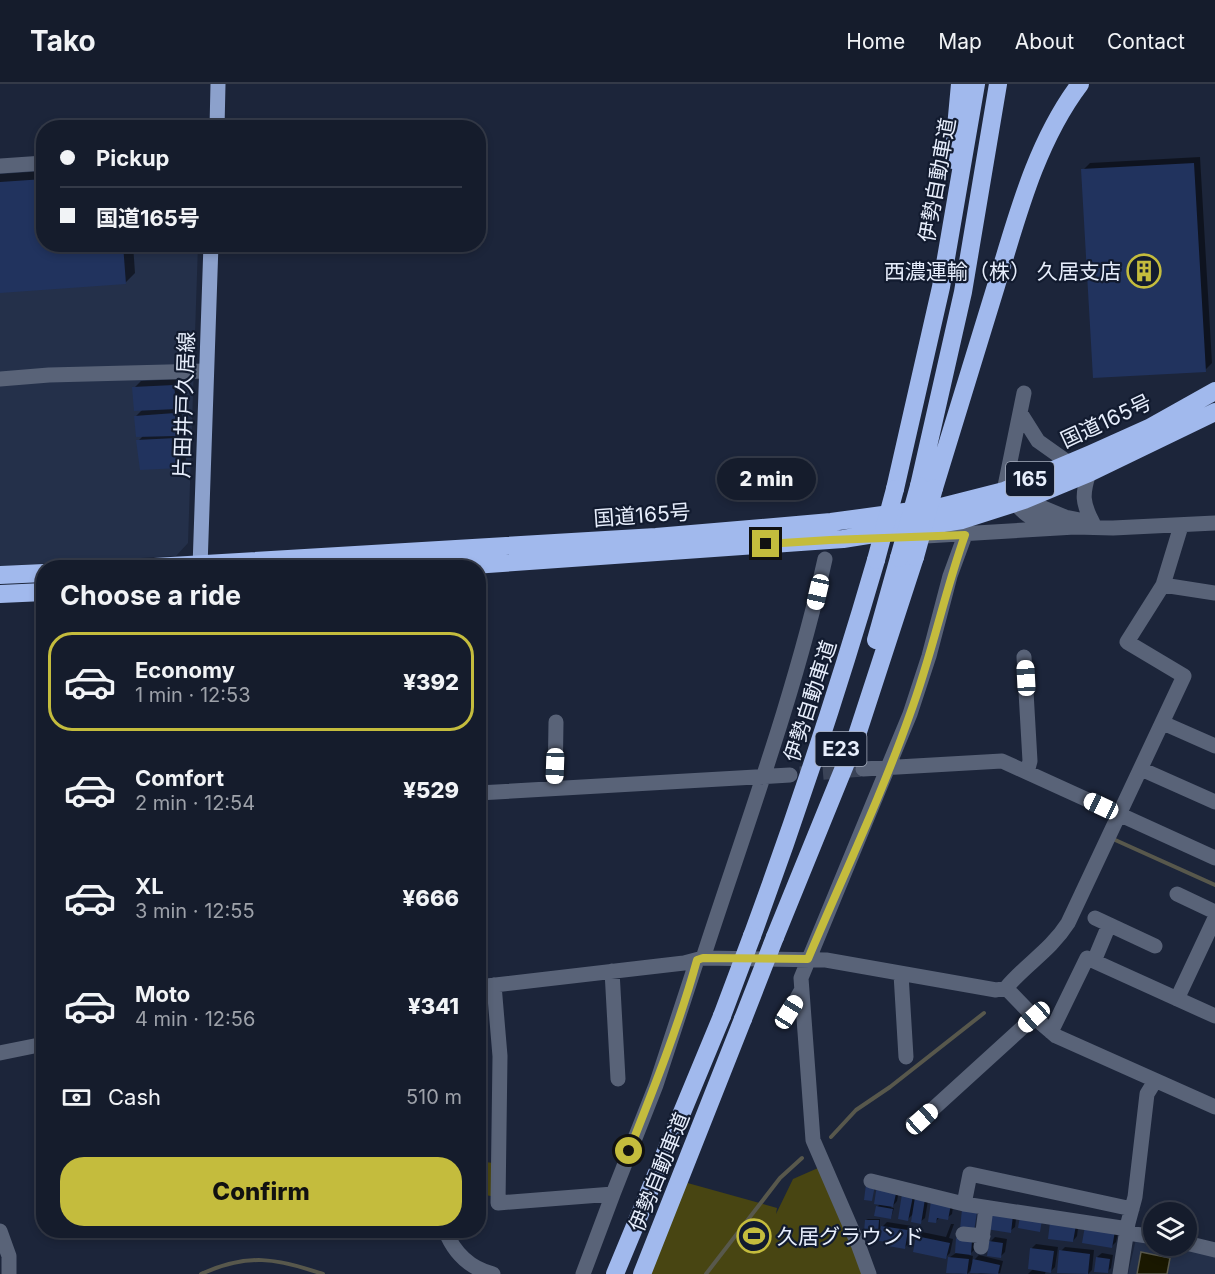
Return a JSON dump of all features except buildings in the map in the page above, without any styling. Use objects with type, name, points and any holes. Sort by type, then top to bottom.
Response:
[{"type":"highway","points":[[941,287],[960,84]]},
{"type":"highway","name":"伊勢自動車道","points":[[615,1274],[753,936],[843,672],[895,489],[941,287],[976,84]]},
{"type":"highway","name":"伊勢自動車道","points":[[642,1274],[775,938],[823,807],[864,678],[907,557],[927,487],[998,84]]},
{"type":"highway","points":[[927,487],[1035,165],[1070,97],[1080,84]]},
{"type":"highway","name":"国道165号","points":[[294,560],[656,537],[831,522],[1014,498],[1070,463],[1149,428],[1215,391]]},
{"type":"highway","name":"国道165号","points":[[486,564],[843,539],[962,520],[1014,498],[1089,473],[1215,412]]},
{"type":"highway","points":[[0,575],[36,573]]},
{"type":"highway","points":[[0,594],[36,592]]},
{"type":"main road","points":[[217,120],[218,84]]},
{"type":"main road","name":"片田井戸久居線","points":[[200,560],[211,252]]},
{"type":"street","points":[[0,166],[36,164]]},
{"type":"street","points":[[0,379],[49,375],[206,371]]},
{"type":"street","points":[[1024,393],[1014,498],[1024,514],[1039,522],[1075,527]]},
{"type":"street","points":[[1021,414],[1038,441],[1070,463]]},
{"type":"street","points":[[1089,473],[1083,490],[1084,501],[1093,523]]},
{"type":"street","points":[[1014,498],[1065,517],[1093,523],[1180,526]]},
{"type":"street","points":[[843,539],[965,535],[1075,527],[1113,528],[1215,524]]},
{"type":"street","points":[[613,1194],[498,1203],[500,1056],[486,986],[700,959],[808,959],[826,960],[996,990],[1006,988],[1058,939],[1068,923],[1104,842],[1108,839],[1142,770],[1184,676],[1127,642],[1163,585],[1180,526]]},
{"type":"street","points":[[869,1274],[813,1140],[801,978],[910,714],[929,656],[950,576],[965,535]]},
{"type":"street","points":[[583,1274],[656,1084],[763,777],[814,609],[825,559]]},
{"type":"street","points":[[1163,585],[1215,593]]},
{"type":"street","points":[[1024,657],[1030,761],[1028,772]]},
{"type":"street","points":[[555,788],[556,722]]},
{"type":"street","points":[[1163,723],[1215,746]]},
{"type":"street","points":[[863,770],[1002,761],[1215,858]]},
{"type":"street","points":[[1142,770],[1215,802]]},
{"type":"street","points":[[486,792],[790,774]]},
{"type":"street","points":[[1177,894],[1215,912]]},
{"type":"street","points":[[1177,999],[1215,918]]},
{"type":"street","points":[[1094,961],[1102,922],[1155,946]]},
{"type":"street","points":[[1051,1032],[1087,958],[1215,1016]]},
{"type":"street","points":[[612,971],[618,1079]]},
{"type":"street","points":[[901,974],[906,1057]]},
{"type":"street","points":[[1006,988],[1051,1032],[1215,1107]]},
{"type":"street","points":[[785,1019],[801,991]]},
{"type":"street","points":[[913,1123],[922,1119],[1034,1017]]},
{"type":"street","points":[[0,1053],[36,1046]]},
{"type":"street","points":[[1120,1274],[1132,1209],[1147,1094],[1155,1081]]},
{"type":"street","points":[[964,1204],[970,1174],[1132,1209]]},
{"type":"street","points":[[871,1181],[964,1204],[1143,1234]]},
{"type":"street","points":[[963,1234],[982,1241],[986,1208]]},
{"type":"street","points":[[0,1231],[9,1256],[9,1274]]},
{"type":"street","points":[[448,1238],[451,1245],[464,1260],[481,1271],[493,1274]]},
{"type":"street","points":[[1197,1246],[1215,1250]]},
{"type":"shaded area","points":[[36,168],[36,252],[198,252],[188,543],[176,556],[106,560],[36,560],[36,564],[0,566],[0,170]]},
{"type":"shaded area","points":[[486,1162],[493,1163],[491,1196],[486,1195]]},
{"type":"shaded area","points":[[818,1168],[864,1274],[647,1274],[684,1182],[777,1208],[776,1214],[793,1179]]},
{"type":"shaded area","points":[[1136,1239],[1143,1240],[1143,1256],[1197,1256],[1197,1250],[1215,1256],[1215,1274],[1128,1274]]},
{"type":"shaded area","points":[[1141,1252],[1143,1256],[1170,1258],[1167,1274],[1137,1274]]},
{"type":"waterway","points":[[1113,839],[1215,885]]},
{"type":"waterway","points":[[831,1137],[856,1110],[890,1087],[984,1013]]},
{"type":"waterway","points":[[706,1274],[780,1178],[802,1158]]},
{"type":"waterway","points":[[201,1274],[233,1263],[262,1260],[291,1264],[323,1274]]},
{"type":"tunnel","points":[[800,774],[863,769]]},
{"type":"place","name":"西濃運輸（株） 久居支店","points":[[1144,271]]},
{"type":"place","name":"久居グラウンド","points":[[754,1236]]},
{"type":"route","points":[[629,1151],[656,1084],[697,960],[703,958],[808,959],[910,714],[929,656],[950,576],[965,535],[766,544]]}]
